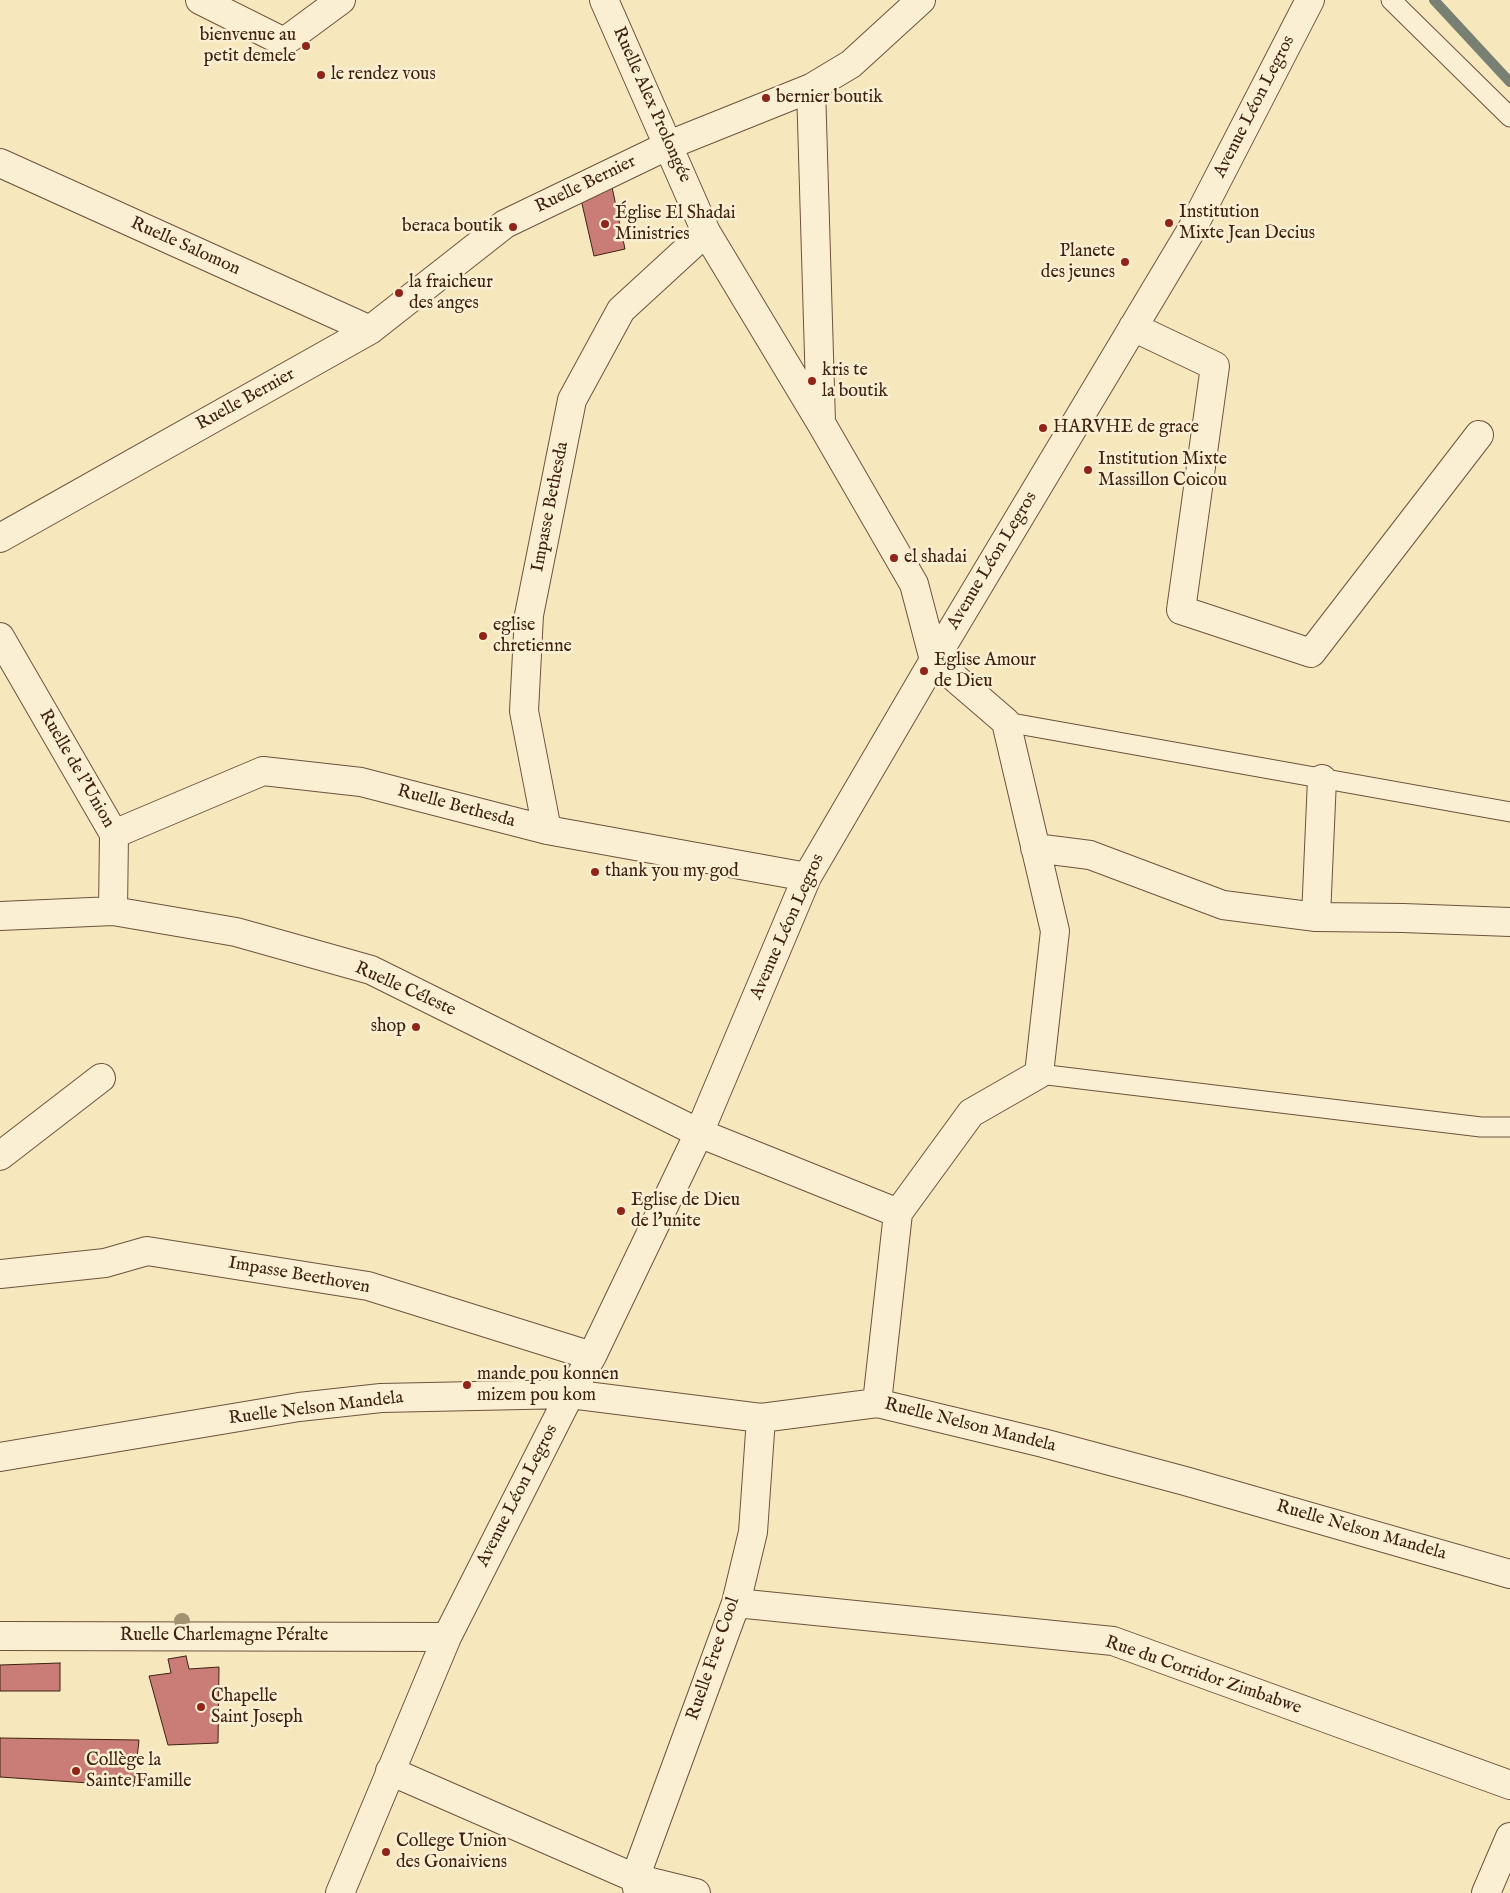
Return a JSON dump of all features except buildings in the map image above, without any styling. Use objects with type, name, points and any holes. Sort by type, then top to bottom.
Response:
[{"type":"street","points":[[200,0],[284,42],[341,0]]},
{"type":"street","name":"Ruelle Alex Prolongée","points":[[604,0],[706,232],[821,423],[914,584],[934,660]]},
{"type":"street","name":"Ruelle Bernier","points":[[0,538],[370,330],[504,224],[669,145],[811,88],[852,64],[921,0]]},
{"type":"street","name":"Avenue Léon Legros","points":[[340,1893],[447,1636],[570,1394],[592,1356],[699,1134],[807,876],[1192,228],[1310,0]]},
{"type":"street","points":[[811,88],[821,423]]},
{"type":"street","name":"Ruelle Salomon","points":[[0,163],[370,330]]},
{"type":"street","name":"Impasse Bethesda","points":[[547,830],[524,711],[529,615],[572,400],[621,310],[706,232]]},
{"type":"street","points":[[1133,327],[1215,366],[1181,610],[1312,653],[1479,435]]},
{"type":"street","name":"Ruelle de l'Union","points":[[0,637],[114,834],[113,911]]},
{"type":"street","points":[[877,1403],[898,1213],[971,1113],[1039,1074],[1055,931],[1006,722],[934,660]]},
{"type":"street","name":"Ruelle Bethesda","points":[[114,834],[263,771],[361,782],[547,830],[807,876]]},
{"type":"street","points":[[1316,918],[1322,779]]},
{"type":"street","points":[[1035,848],[1090,854],[1223,905],[1316,918],[1403,918],[1510,922]]},
{"type":"street","name":"Ruelle Céleste","points":[[0,916],[113,911],[236,932],[371,970],[699,1134],[898,1213]]},
{"type":"street","points":[[0,1156],[101,1078]]},
{"type":"street","name":"Impasse Beethoven","points":[[0,1274],[105,1263],[147,1251],[368,1286],[592,1356]]},
{"type":"street","name":"Ruelle Nelson Mandela","points":[[1,1453],[299,1407],[381,1398],[570,1394],[761,1418],[877,1403],[1043,1443],[1166,1476],[1510,1574]]},
{"type":"street","name":"Ruelle Free Cool","points":[[637,1886],[736,1603],[753,1532],[761,1418]]},
{"type":"street","name":"Rue du Corridor Zimbabwe","points":[[736,1603],[1113,1641],[1510,1785]]},
{"type":"street","name":"Ruelle Charlemagne Péralte","points":[[0,1636],[447,1636]]},
{"type":"street","points":[[390,1771],[637,1886],[696,1893]]},
{"type":"street","points":[[1486,1893],[1510,1836]]},
{"type":"lane","points":[[1391,0],[1510,117]]},
{"type":"lane","points":[[1006,722],[1510,812]]},
{"type":"lane","points":[[1039,1074],[1481,1127],[1510,1127]]},
{"type":"waterway","points":[[1434,0],[1510,82]]},
{"type":"place","name":"bienvenue au petit demele","points":[[306,46]]},
{"type":"place","name":"le rendez vous","points":[[321,75]]},
{"type":"place","name":"bernier boutik","points":[[766,98]]},
{"type":"place","name":"Institution Mixte Jean Decius","points":[[1169,223]]},
{"type":"place","name":"Église El Shadai Ministries","points":[[605,224]]},
{"type":"place","name":"beraca boutik","points":[[513,227]]},
{"type":"place","name":"Planete des jeunes","points":[[1125,262]]},
{"type":"place","name":"la fraicheur des anges","points":[[399,293]]},
{"type":"place","name":"kris te la boutik","points":[[812,381]]},
{"type":"place","name":"HARVHE de grace","points":[[1043,428]]},
{"type":"place","name":"Institution Mixte Massillon Coicou","points":[[1088,470]]},
{"type":"place","name":"el shadai","points":[[894,558]]},
{"type":"place","name":"eglise chretienne","points":[[483,636]]},
{"type":"place","name":"Eglise Amour de Dieu","points":[[924,671]]},
{"type":"place","name":"thank you my god","points":[[595,872]]},
{"type":"place","name":"shop","points":[[416,1027]]},
{"type":"place","name":"Eglise de Dieu de l'unite","points":[[621,1211]]},
{"type":"place","name":"mande pou konnen mizem pou kom","points":[[467,1385]]},
{"type":"place","name":"Chapelle Saint Joseph","points":[[201,1707]]},
{"type":"place","name":"Collège la Sainte Famille","points":[[76,1771]]},
{"type":"place","name":"College Union des Gonaiviens","points":[[386,1852]]}]
